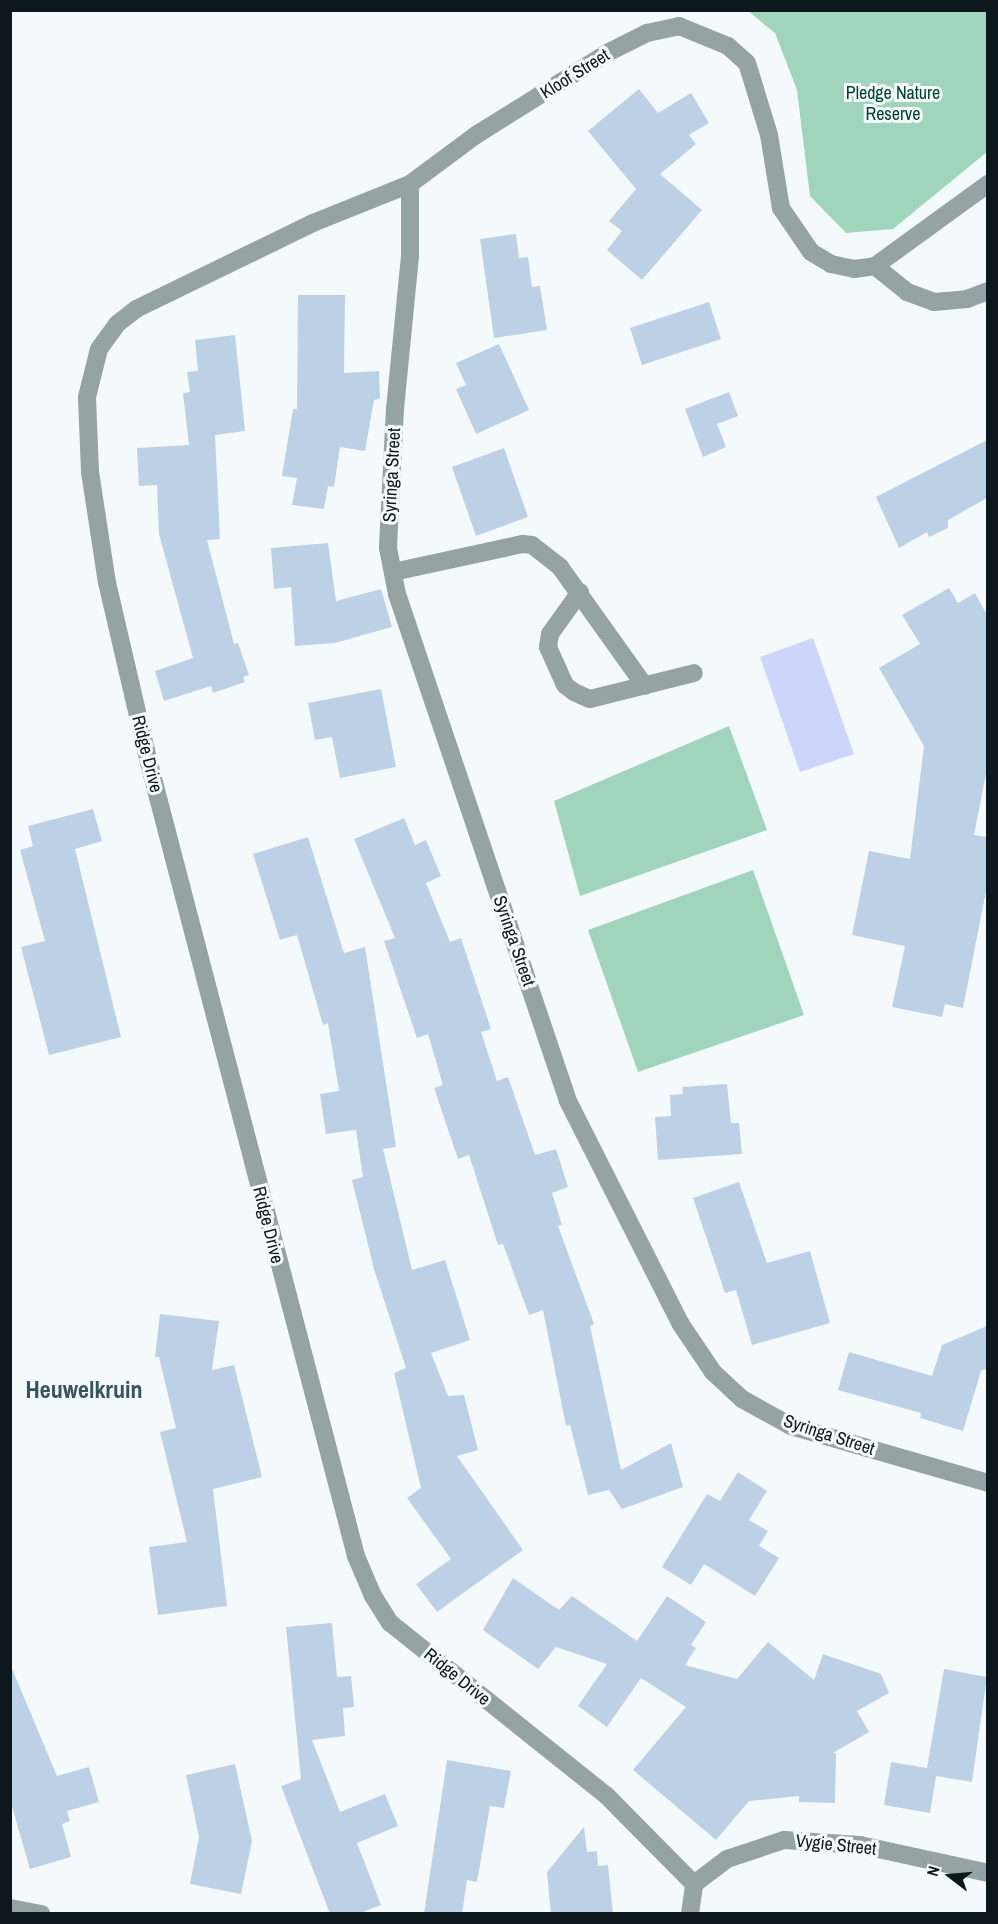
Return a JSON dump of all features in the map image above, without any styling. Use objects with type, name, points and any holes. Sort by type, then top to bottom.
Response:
[{"type":"street","name":"Kloof Street","points":[[87,397],[99,348],[117,324],[136,309],[314,223],[410,184],[476,135],[607,53],[647,33],[680,26],[728,46],[747,63],[769,135],[782,208],[795,233],[811,252],[831,264],[854,269],[875,266]]},
{"type":"street","name":"Syringa Street","points":[[410,184],[410,256],[395,408],[388,548],[393,572],[568,1101],[680,1323],[713,1372],[742,1399],[791,1426],[987,1483]]},
{"type":"street","points":[[987,184],[875,266],[907,292],[934,303],[967,299],[987,291]]},
{"type":"street","name":"Ridge Drive","points":[[87,397],[90,472],[106,583],[149,763],[356,1556],[373,1596],[390,1623],[607,1796],[693,1884]]},
{"type":"street","points":[[393,572],[523,544],[545,553],[580,592],[645,686]]},
{"type":"street","points":[[580,592],[549,641],[550,653],[565,685],[590,699],[694,673]]},
{"type":"street","name":"Vygie Street","points":[[693,1884],[727,1859],[784,1840],[860,1845],[987,1873]]},
{"type":"street","points":[[690,1914],[693,1884]]},
{"type":"street","points":[[10,1908],[41,1914]]},
{"type":"green space","name":"Pledge Nature Reserve","points":[[748,11],[987,11],[987,152],[893,229],[846,233],[810,196],[797,90],[775,33]]},
{"type":"green space","points":[[729,726],[767,830],[580,896],[554,801]]},
{"type":"green space","points":[[753,870],[804,1015],[638,1072],[588,930]]},
{"type":"water","points":[[813,638],[854,754],[800,772],[760,657]]},
{"type":"building","points":[[639,89],[658,113],[691,93],[709,123],[689,135],[696,144],[660,174],[702,210],[642,280],[607,250],[622,231],[609,221],[636,189],[588,131]]},
{"type":"building","points":[[516,234],[519,258],[528,257],[532,287],[540,286],[547,330],[494,338],[480,239]]},
{"type":"building","points":[[298,295],[345,295],[344,373],[379,371],[380,399],[374,400],[365,451],[340,447],[334,487],[328,486],[324,509],[292,505],[297,478],[282,476],[293,409],[297,409]]},
{"type":"building","points":[[709,302],[721,339],[642,365],[630,328]]},
{"type":"building","points":[[235,335],[245,431],[215,435],[220,539],[207,540],[234,644],[238,643],[249,675],[243,677],[245,682],[213,693],[211,686],[164,701],[155,671],[193,658],[159,534],[157,485],[139,486],[137,448],[189,445],[183,393],[190,392],[187,372],[198,371],[195,340]]},
{"type":"building","points":[[499,344],[529,410],[476,434],[456,389],[466,385],[456,363]]},
{"type":"building","points":[[729,392],[738,416],[717,424],[726,447],[703,457],[685,409]]},
{"type":"building","points":[[987,440],[987,498],[948,520],[948,528],[929,537],[927,532],[899,548],[876,497]]},
{"type":"building","points":[[504,448],[528,517],[476,536],[452,467]]},
{"type":"building","points":[[328,543],[336,601],[381,589],[392,627],[335,643],[295,646],[291,587],[274,589],[271,548]]},
{"type":"building","points":[[949,588],[958,603],[975,593],[987,615],[987,769],[974,835],[987,837],[987,886],[963,1008],[945,1004],[942,1017],[892,1007],[905,946],[852,935],[869,851],[910,859],[924,746],[879,668],[920,644],[902,615]]},
{"type":"building","points":[[381,689],[396,767],[340,778],[332,737],[315,740],[308,703]]},
{"type":"building","points":[[93,809],[102,841],[75,849],[121,1037],[49,1055],[21,947],[45,941],[20,850],[33,846],[28,826]]},
{"type":"building","points":[[404,818],[415,845],[426,840],[441,876],[426,883],[450,942],[461,938],[491,1029],[481,1032],[497,1081],[508,1077],[535,1155],[556,1149],[568,1187],[552,1193],[562,1225],[558,1226],[594,1324],[590,1326],[621,1470],[671,1443],[683,1487],[622,1509],[609,1490],[588,1495],[570,1425],[566,1426],[543,1310],[529,1315],[503,1244],[498,1245],[469,1155],[458,1159],[434,1088],[443,1085],[428,1034],[417,1038],[384,941],[395,938],[354,839]]},
{"type":"building","points":[[308,837],[344,953],[365,947],[396,1147],[383,1149],[412,1270],[445,1260],[470,1340],[431,1353],[448,1396],[464,1395],[478,1450],[457,1456],[523,1550],[437,1612],[416,1584],[451,1559],[407,1498],[421,1488],[394,1373],[406,1368],[374,1269],[352,1180],[363,1177],[356,1130],[326,1134],[320,1094],[339,1091],[328,1023],[323,1025],[297,935],[280,940],[253,854]]},
{"type":"building","points":[[727,1084],[731,1123],[739,1123],[742,1154],[658,1160],[655,1117],[671,1116],[670,1095],[683,1094],[682,1087]]},
{"type":"building","points":[[739,1182],[767,1263],[810,1251],[830,1323],[752,1345],[736,1290],[725,1293],[693,1198]]},
{"type":"building","points":[[160,1314],[219,1321],[212,1370],[234,1365],[262,1477],[213,1489],[227,1606],[158,1615],[149,1547],[187,1542],[160,1432],[176,1428],[159,1357],[155,1357]]},
{"type":"building","points":[[987,1326],[987,1368],[981,1371],[963,1431],[920,1418],[921,1413],[838,1390],[849,1352],[932,1376],[942,1345]]},
{"type":"building","points":[[738,1472],[767,1491],[749,1520],[768,1531],[759,1546],[779,1558],[755,1596],[704,1564],[691,1585],[662,1567],[707,1494],[720,1501]]},
{"type":"building","points":[[513,1578],[559,1610],[572,1596],[637,1641],[667,1596],[706,1622],[691,1645],[696,1648],[685,1665],[737,1679],[768,1642],[814,1680],[823,1654],[881,1674],[889,1693],[857,1711],[869,1732],[833,1753],[836,1753],[835,1803],[799,1802],[799,1796],[749,1801],[716,1840],[633,1770],[686,1707],[641,1678],[607,1727],[578,1706],[607,1664],[556,1647],[538,1669],[483,1630]]},
{"type":"building","points":[[332,1623],[337,1677],[351,1676],[354,1707],[343,1708],[345,1736],[312,1740],[340,1812],[385,1794],[398,1826],[357,1843],[381,1905],[358,1914],[330,1914],[281,1786],[301,1779],[286,1627]]},
{"type":"building","points":[[10,1664],[57,1776],[89,1767],[99,1802],[67,1811],[70,1821],[62,1824],[71,1857],[30,1869],[10,1800]]},
{"type":"building","points":[[944,1669],[987,1677],[972,1782],[936,1776],[930,1813],[884,1805],[891,1762],[927,1768]]},
{"type":"building","points":[[447,1760],[511,1771],[504,1808],[490,1806],[477,1882],[467,1880],[462,1914],[424,1914]]},
{"type":"building","points":[[235,1764],[252,1841],[241,1894],[190,1884],[199,1837],[186,1775]]},
{"type":"building","points":[[584,1827],[587,1852],[597,1851],[598,1866],[608,1865],[613,1914],[551,1914],[547,1872]]},
{"type":"district","name":"Heuwelkruin","points":[[84,1390]]}]
